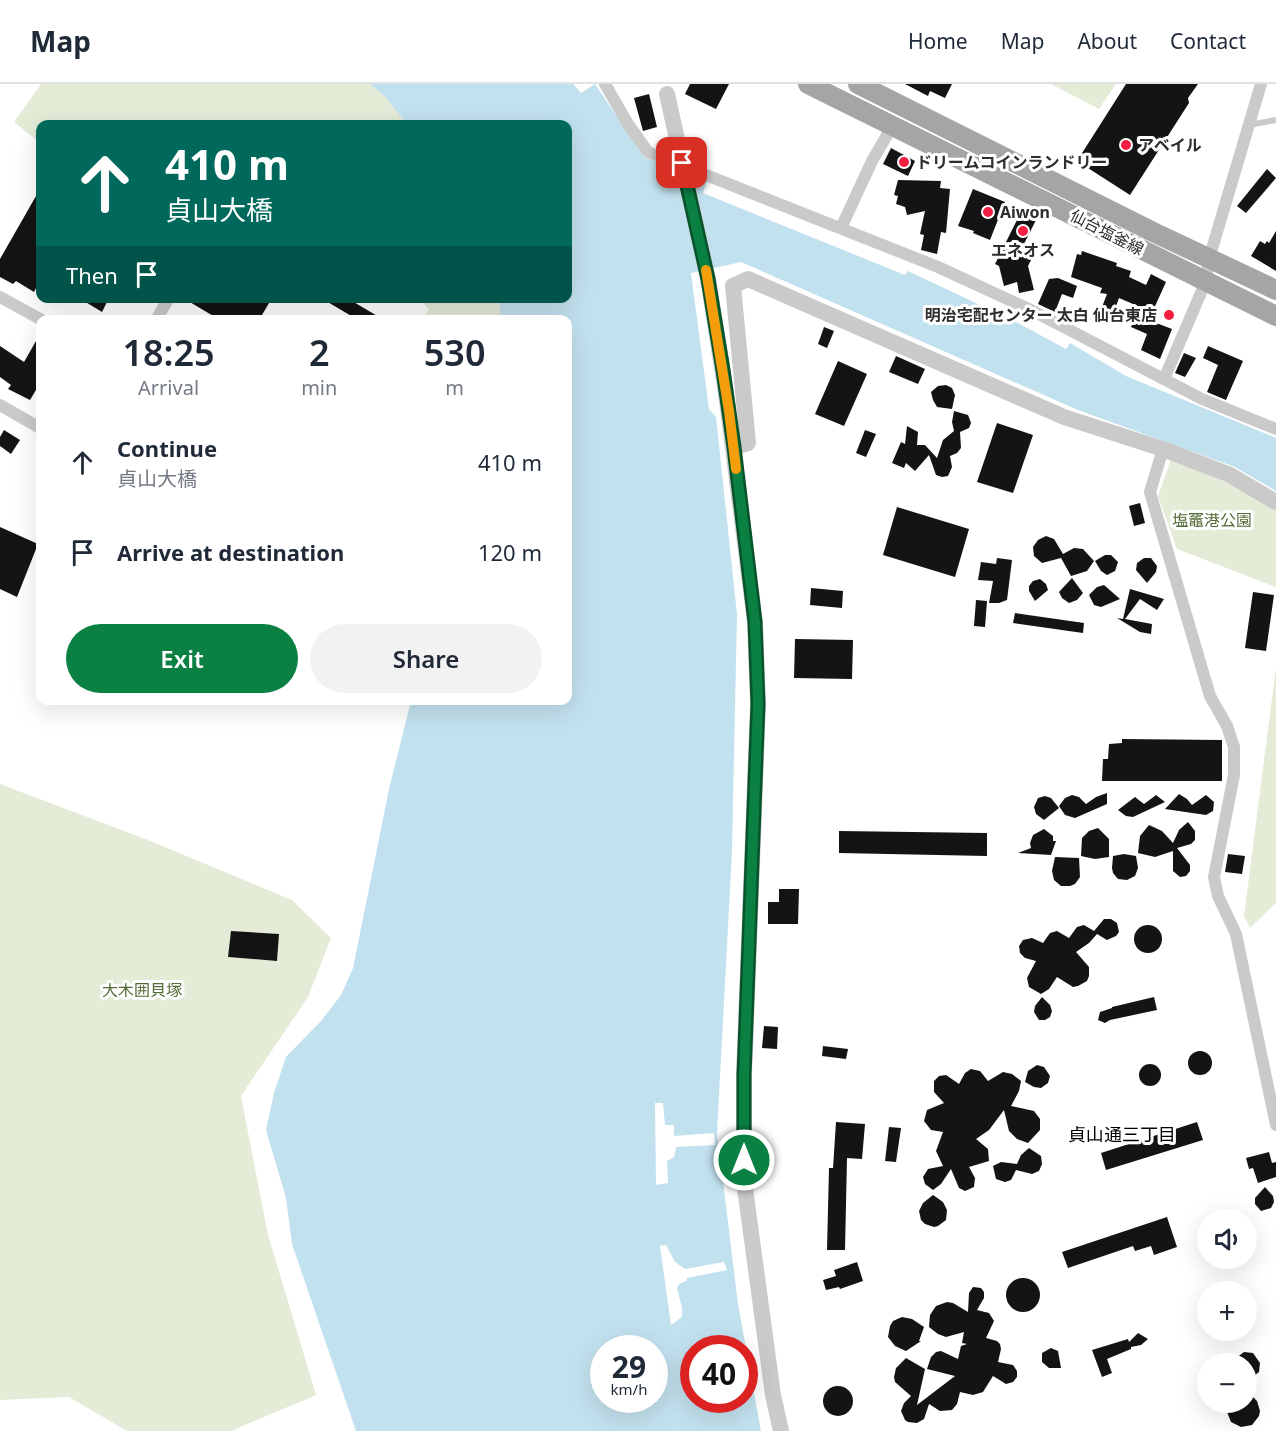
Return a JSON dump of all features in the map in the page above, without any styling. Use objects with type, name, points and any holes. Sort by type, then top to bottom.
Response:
[{"type":"main road","name":"仙台塩釜線","points":[[808,84],[834,90],[893,125],[1276,316]]},
{"type":"main road","name":"仙台塩釜線","points":[[858,84],[1209,259],[1276,290]]},
{"type":"street","points":[[605,84],[628,124],[648,152],[938,267],[1031,310],[1202,399],[1276,429]]},
{"type":"street","points":[[1164,379],[1206,281],[1209,259],[1261,84]]},
{"type":"street","points":[[666,89],[708,279],[734,447],[755,622],[758,704],[744,1075],[744,1181],[773,1395],[781,1431]]},
{"type":"street","points":[[841,228],[872,161],[893,125]]},
{"type":"street","points":[[734,447],[748,443],[733,286],[748,279],[1064,417],[1163,449],[1230,476],[1276,502]]},
{"type":"street","points":[[0,297],[36,317]]},
{"type":"street","points":[[0,405],[36,426]]},
{"type":"street","points":[[1163,449],[1149,492],[1210,696],[1227,726],[1234,747],[1234,775],[1214,877],[1218,896],[1236,934],[1276,1125]]},
{"type":"lane","points":[[1248,125],[1276,120]]},
{"type":"green space","points":[[41,84],[370,84],[386,98],[404,120],[36,120],[36,140],[14,122]]},
{"type":"green space","points":[[1051,84],[1116,84],[1099,109]]},
{"type":"green space","points":[[423,303],[500,303],[500,315],[425,315],[429,309]]},
{"type":"green space","name":"塩竈港公園","points":[[1171,459],[1243,490],[1276,510],[1276,587],[1177,549],[1158,496]]},
{"type":"green space","points":[[1276,667],[1276,903],[1250,928],[1244,916]]},
{"type":"green space","name":"大木囲貝塚","points":[[0,784],[148,840],[292,900],[331,938],[308,997],[241,1096],[268,1235],[316,1395],[231,1431],[127,1431],[69,1397],[0,1400]]},
{"type":"water","points":[[370,84],[573,84],[581,93],[595,84],[644,157],[707,182],[703,193],[905,275],[908,271],[1014,321],[1066,349],[1070,343],[1126,376],[1276,438],[1276,491],[1235,467],[1078,410],[741,262],[691,273],[709,409],[716,417],[737,614],[732,852],[717,1133],[744,1335],[680,1335],[680,1413],[758,1413],[761,1431],[356,1431],[292,1244],[286,1198],[266,1130],[274,1093],[286,1057],[321,1021],[341,995],[353,968],[389,789],[410,705],[572,705],[572,315],[500,315],[500,303],[572,303],[572,120],[404,120],[386,98]]},
{"type":"pier","points":[[655,1103],[663,1103],[665,1125],[674,1125],[674,1136],[714,1133],[715,1145],[676,1147],[674,1157],[667,1161],[668,1183],[656,1185]]},
{"type":"pier","points":[[666,1245],[675,1262],[685,1269],[724,1262],[727,1270],[687,1278],[679,1284],[677,1288],[682,1317],[671,1325],[660,1246]]},
{"type":"building","points":[[690,84],[729,84],[716,109],[685,94]]},
{"type":"building","points":[[905,84],[952,84],[945,98],[930,91],[928,96]]},
{"type":"building","points":[[1126,84],[1198,84],[1188,98],[1189,103],[1130,195],[1077,161]]},
{"type":"building","points":[[649,94],[657,127],[643,131],[634,98]]},
{"type":"building","points":[[891,148],[915,161],[908,176],[883,164]]},
{"type":"building","points":[[1267,169],[1276,178],[1246,213],[1237,206]]},
{"type":"building","points":[[898,180],[941,181],[940,188],[950,189],[946,233],[941,232],[937,254],[921,250],[924,235],[920,234],[925,211],[907,215],[905,207],[896,204],[898,196],[894,195]]},
{"type":"building","points":[[973,189],[1005,202],[990,240],[973,233],[974,231],[958,226]]},
{"type":"building","points":[[36,196],[36,288],[34,292],[16,281],[13,284],[0,277],[0,259]]},
{"type":"building","points":[[1022,210],[1037,218],[1023,246],[1035,252],[1028,266],[1034,290],[1019,293],[1017,282],[1004,286],[999,266],[995,264]]},
{"type":"building","points":[[1276,231],[1276,271],[1251,256],[1260,241],[1265,244],[1267,241],[1269,243]]},
{"type":"building","points":[[1082,251],[1117,263],[1116,266],[1131,271],[1129,277],[1146,285],[1151,274],[1166,282],[1151,315],[1153,316],[1151,321],[1172,329],[1160,359],[1141,350],[1147,334],[1131,327],[1140,307],[1119,298],[1111,320],[1099,315],[1107,294],[1100,293],[1102,288],[1071,277],[1077,254],[1081,255]]},
{"type":"building","points":[[1058,278],[1077,286],[1073,298],[1062,294],[1055,312],[1038,304],[1049,279]]},
{"type":"building","points":[[87,303],[106,303],[102,312]]},
{"type":"building","points":[[191,303],[269,303],[262,315],[212,315]]},
{"type":"building","points":[[329,303],[355,303],[376,315],[350,315]]},
{"type":"building","points":[[824,327],[834,331],[827,348],[818,344]]},
{"type":"building","points":[[36,341],[36,390],[30,400],[8,389],[11,385],[0,377],[0,346],[24,362]]},
{"type":"building","points":[[1208,346],[1243,361],[1226,400],[1207,392],[1218,365],[1203,358]]},
{"type":"building","points":[[1184,353],[1196,358],[1185,377],[1175,373]]},
{"type":"building","points":[[896,356],[925,369],[918,384],[889,372]]},
{"type":"building","points":[[838,361],[867,374],[844,426],[815,414]]},
{"type":"building","points":[[946,385],[952,388],[955,395],[952,409],[937,407],[931,392],[938,386]]},
{"type":"building","points":[[954,411],[968,415],[971,423],[969,428],[960,432],[961,448],[950,456],[952,467],[948,476],[936,475],[929,455],[915,471],[906,463],[904,468],[892,463],[901,442],[905,444],[907,426],[918,432],[917,445],[925,445],[937,458],[943,440],[954,431],[952,422]]},
{"type":"building","points":[[997,423],[1033,435],[1013,493],[977,482]]},
{"type":"building","points":[[4,430],[20,440],[11,454],[0,446],[0,437]]},
{"type":"building","points":[[865,430],[876,434],[866,457],[856,453]]},
{"type":"building","points":[[1140,503],[1145,523],[1134,526],[1129,506]]},
{"type":"building","points":[[897,507],[969,529],[955,577],[883,555]]},
{"type":"building","points":[[0,527],[36,543],[36,549],[17,597],[0,589]]},
{"type":"building","points":[[1046,536],[1054,539],[1063,554],[1074,548],[1083,549],[1094,561],[1087,571],[1071,576],[1061,558],[1042,563],[1034,556],[1033,547],[1038,540]]},
{"type":"building","points":[[1105,555],[1111,555],[1118,562],[1115,571],[1107,575],[1101,571],[1095,561]]},
{"type":"building","points":[[997,558],[1012,560],[1007,600],[989,603],[993,581],[978,580],[981,562],[996,564]]},
{"type":"building","points":[[1144,558],[1151,558],[1157,566],[1156,572],[1147,583],[1136,570],[1137,563]]},
{"type":"building","points":[[1072,578],[1083,593],[1077,600],[1069,603],[1062,598],[1059,592]]},
{"type":"building","points":[[1040,579],[1046,584],[1048,590],[1035,601],[1029,591],[1029,586],[1033,581]]},
{"type":"building","points":[[1104,585],[1120,599],[1101,607],[1094,605],[1089,595],[1097,587]]},
{"type":"building","points":[[811,588],[843,591],[842,608],[810,605]]},
{"type":"building","points":[[1130,589],[1164,599],[1157,610],[1140,599],[1125,619],[1152,624],[1151,634],[1140,632],[1117,618],[1123,619]]},
{"type":"building","points":[[1253,592],[1274,595],[1266,651],[1245,648]]},
{"type":"building","points":[[976,600],[987,601],[985,627],[974,626]]},
{"type":"building","points":[[1015,613],[1084,623],[1083,633],[1013,623]]},
{"type":"building","points":[[795,639],[853,640],[852,679],[794,678]]},
{"type":"building","points":[[1122,739],[1222,740],[1222,781],[1102,781],[1103,759],[1108,759],[1109,744],[1122,743]]},
{"type":"building","points":[[1107,793],[1107,804],[1075,818],[1065,815],[1059,806],[1065,798],[1072,795],[1079,797],[1086,804]]},
{"type":"building","points":[[1179,794],[1192,805],[1206,795],[1214,802],[1213,811],[1206,815],[1165,809]]},
{"type":"building","points":[[1156,795],[1165,802],[1133,817],[1126,816],[1118,810],[1135,797],[1144,804]]},
{"type":"building","points":[[1045,796],[1051,798],[1059,808],[1044,820],[1036,814],[1034,807],[1038,798]]},
{"type":"building","points":[[1188,822],[1195,831],[1195,840],[1191,844],[1177,848],[1190,865],[1190,871],[1186,876],[1180,877],[1173,871],[1173,851],[1155,857],[1138,853],[1140,836],[1149,825],[1162,831],[1173,843],[1179,830]]},
{"type":"building","points":[[1098,828],[1109,839],[1109,857],[1095,859],[1081,856],[1082,838],[1089,831]]},
{"type":"building","points":[[1044,829],[1053,836],[1053,841],[1056,841],[1051,855],[1018,853],[1031,848],[1033,835]]},
{"type":"building","points":[[839,831],[987,833],[987,856],[839,853]]},
{"type":"building","points":[[1124,854],[1136,856],[1138,868],[1135,876],[1127,880],[1118,879],[1112,868],[1113,856]]},
{"type":"building","points":[[1228,854],[1245,856],[1242,874],[1225,872]]},
{"type":"building","points":[[1055,857],[1079,858],[1080,877],[1075,884],[1061,886],[1054,880],[1052,871]]},
{"type":"building","points":[[779,889],[799,889],[798,924],[768,924],[768,902],[779,902]]},
{"type":"building","points":[[1104,919],[1111,919],[1117,923],[1119,932],[1116,936],[1107,940],[1097,934],[1076,952],[1089,967],[1087,981],[1073,987],[1057,977],[1049,989],[1041,994],[1029,987],[1027,978],[1036,961],[1025,958],[1020,953],[1019,946],[1023,940],[1032,938],[1043,943],[1050,933],[1057,931],[1069,938],[1077,927],[1084,925],[1094,931]]},
{"type":"building","points":[[1148,925],[1158,929],[1162,939],[1158,949],[1148,953],[1138,949],[1134,939],[1138,929]]},
{"type":"building","points":[[231,931],[279,934],[277,961],[228,957]]},
{"type":"building","points":[[1042,997],[1050,1005],[1052,1011],[1050,1017],[1039,1020],[1034,1012],[1035,1006]]},
{"type":"building","points":[[1154,997],[1157,1010],[1105,1023],[1098,1020],[1100,1012],[1112,1007]]},
{"type":"building","points":[[764,1026],[778,1027],[777,1049],[762,1048]]},
{"type":"building","points":[[823,1046],[848,1049],[846,1059],[822,1056]]},
{"type":"building","points":[[1200,1051],[1205,1052],[1211,1058],[1211,1068],[1205,1074],[1200,1075],[1195,1074],[1189,1068],[1188,1063],[1189,1058],[1195,1052]]},
{"type":"building","points":[[1150,1064],[1158,1067],[1161,1075],[1158,1083],[1150,1086],[1142,1083],[1139,1075],[1142,1067]]},
{"type":"building","points":[[1037,1065],[1044,1067],[1050,1076],[1048,1083],[1041,1088],[1025,1082],[1028,1071]]},
{"type":"building","points":[[971,1069],[980,1071],[988,1081],[1003,1072],[1012,1074],[1021,1081],[1019,1091],[1011,1106],[1034,1111],[1040,1119],[1040,1130],[1028,1143],[1017,1139],[1009,1131],[1004,1110],[989,1130],[976,1139],[988,1149],[989,1161],[969,1167],[975,1178],[974,1187],[965,1191],[959,1188],[951,1169],[941,1184],[933,1190],[925,1184],[923,1177],[928,1169],[943,1166],[936,1151],[943,1132],[931,1130],[924,1121],[927,1110],[944,1103],[934,1092],[934,1081],[939,1076],[946,1075],[959,1084],[965,1073]]},
{"type":"building","points":[[836,1122],[865,1124],[862,1159],[847,1158],[845,1250],[827,1250],[829,1168],[833,1168]]},
{"type":"building","points":[[1197,1122],[1203,1140],[1106,1170],[1101,1153]]},
{"type":"building","points":[[889,1127],[901,1128],[896,1162],[885,1161]]},
{"type":"building","points":[[1029,1148],[1041,1156],[1042,1164],[1039,1171],[1032,1174],[1016,1170],[1011,1180],[1005,1182],[996,1179],[993,1166],[1001,1162],[1017,1164],[1021,1155]]},
{"type":"building","points":[[1269,1152],[1272,1163],[1276,1162],[1276,1177],[1258,1183],[1253,1168],[1249,1169],[1246,1158]]},
{"type":"building","points":[[1265,1187],[1273,1196],[1274,1202],[1271,1208],[1261,1211],[1255,1204],[1255,1198]]},
{"type":"building","points":[[933,1195],[943,1202],[947,1210],[946,1220],[934,1227],[921,1220],[919,1211],[923,1203]]},
{"type":"building","points":[[1167,1217],[1177,1247],[1154,1255],[1151,1246],[1135,1251],[1133,1246],[1068,1268],[1062,1252]]},
{"type":"building","points":[[857,1262],[863,1281],[840,1289],[839,1287],[826,1290],[823,1280],[836,1276],[834,1270]]},
{"type":"building","points":[[1023,1278],[1035,1283],[1040,1295],[1035,1307],[1023,1312],[1011,1307],[1006,1295],[1011,1283]]},
{"type":"building","points":[[973,1287],[981,1288],[984,1292],[984,1298],[977,1310],[989,1313],[994,1321],[986,1338],[1000,1344],[998,1362],[1013,1365],[1017,1371],[1017,1377],[1013,1382],[1006,1384],[993,1376],[983,1392],[973,1395],[960,1392],[957,1404],[952,1410],[940,1411],[929,1404],[924,1419],[917,1423],[908,1422],[901,1411],[904,1403],[911,1396],[895,1382],[896,1368],[906,1358],[925,1369],[917,1405],[955,1376],[927,1369],[931,1357],[936,1352],[941,1351],[958,1359],[961,1346],[967,1344],[962,1343],[964,1332],[946,1337],[938,1334],[929,1327],[930,1315],[936,1306],[947,1302],[968,1312],[969,1293]]},
{"type":"building","points":[[902,1317],[912,1319],[924,1327],[919,1341],[921,1341],[906,1351],[895,1346],[888,1337],[893,1321]]},
{"type":"building","points":[[1138,1333],[1148,1339],[1141,1345],[1131,1347],[1107,1359],[1112,1373],[1102,1377],[1092,1350],[1128,1339],[1129,1342]]},
{"type":"building","points":[[1051,1348],[1058,1351],[1061,1368],[1049,1368],[1042,1362],[1042,1353]]},
{"type":"building","points":[[1257,1359],[1260,1363],[1257,1374]]},
{"type":"building","points":[[838,1386],[844,1387],[852,1395],[852,1407],[844,1415],[838,1416],[832,1415],[824,1407],[823,1401],[824,1395],[832,1387]]},
{"type":"building","points":[[1257,1401],[1259,1416],[1252,1425],[1241,1427],[1231,1422],[1227,1413],[1257,1413]]},
{"type":"slow traffic","points":[[706,270],[736,469]]},
{"type":"place","name":"アベイル","points":[[1126,145]]},
{"type":"place","name":"ドリームコインランドリー","points":[[904,162]]},
{"type":"place","name":"Aiwon","points":[[988,212]]},
{"type":"place","name":"エネオス","points":[[1023,231]]},
{"type":"place","name":"明治宅配センター 太白 仙台東店","points":[[1169,315]]},
{"type":"district","name":"貞山通三丁目","points":[[1122,1135]]},
{"type":"route","points":[[682,163],[708,279],[723,370],[755,622],[758,704],[744,1075],[744,1160]]}]
